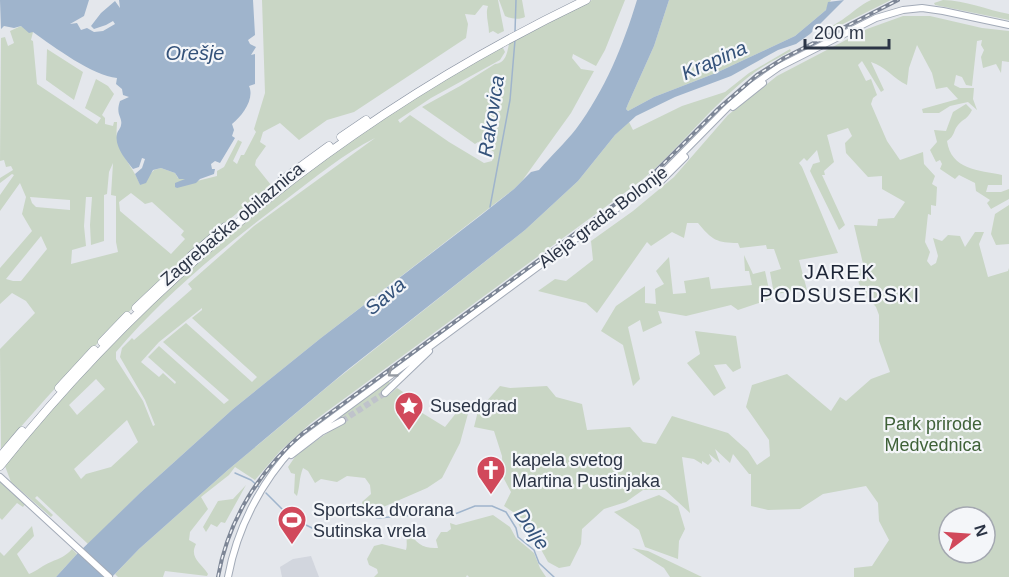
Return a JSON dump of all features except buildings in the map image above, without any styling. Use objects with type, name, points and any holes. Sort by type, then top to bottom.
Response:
[{"type":"highway","points":[[497,42],[574,0]]},
{"type":"highway","points":[[497,42],[586,0]]},
{"type":"highway","name":"Zagrebačka obilaznica","points":[[0,466],[4,455],[90,354],[150,293],[225,226],[351,129],[442,71],[497,42]]},
{"type":"main road","name":"Aleja grada Bolonje","points":[[228,577],[245,520],[261,491],[295,446],[658,178],[730,105],[771,72],[865,24],[896,11],[932,9],[1001,24]]},
{"type":"main road","name":"Aleja grada Bolonje","points":[[385,393],[431,349],[660,181],[732,108],[786,67],[877,22],[903,14],[933,12],[1001,24]]},
{"type":"main road","points":[[1001,24],[1009,25]]},
{"type":"main road","name":"Aleja grada Bolonje","points":[[281,463],[311,439],[342,421]]},
{"type":"main road","points":[[0,477],[109,577]]},
{"type":"shaded area","points":[[311,556],[319,577],[282,577],[280,567],[293,559]]},
{"type":"green space","points":[[262,0],[498,0],[504,31],[498,34],[493,31],[489,33],[488,6],[483,5],[475,15],[465,14],[468,24],[466,38],[354,112],[327,120],[299,140],[280,123],[263,132],[260,142],[266,146],[255,165],[271,185],[198,247],[130,311],[64,379],[1,450],[0,349],[35,313],[26,301],[12,293],[0,304],[0,268],[32,231],[22,214],[26,197],[20,183],[0,211],[0,195],[14,175],[12,174],[0,183],[0,178],[13,170],[11,166],[6,167],[4,160],[0,161],[1,38],[5,37],[8,46],[14,43],[10,31],[21,26],[33,32],[31,40],[33,41],[37,84],[97,124],[101,118],[85,108],[96,79],[108,86],[114,94],[102,115],[105,118],[105,124],[113,126],[114,122],[117,122],[118,143],[140,185],[154,170],[161,168],[175,173],[178,178],[197,181],[217,176],[217,171],[224,167],[238,140],[242,142],[233,161],[237,164],[256,132],[254,129],[265,93]],"holes":[[[113,163],[111,195],[116,196],[118,252],[71,264],[72,250],[86,246],[84,226],[86,197],[92,197],[91,245],[104,241],[104,195],[107,194],[109,172]],[[131,193],[145,204],[152,202],[184,231],[181,235],[185,239],[171,254],[120,211],[119,202]],[[30,197],[70,200],[70,210],[36,207]],[[41,236],[47,249],[21,281],[6,279]]]},
{"type":"green space","points":[[499,0],[522,0],[525,17],[515,19],[505,16]]},
{"type":"green space","points":[[592,0],[625,0],[605,50],[596,66],[573,54],[572,58],[581,69],[594,71],[571,113],[522,181],[233,409],[141,492],[88,544],[37,496],[35,498],[53,515],[51,517],[11,482],[5,466],[46,416],[103,352],[195,264],[273,197],[305,173],[402,107],[502,46],[505,52],[500,60],[431,98],[398,120],[400,123],[410,115],[484,163],[492,161],[494,152],[478,142],[475,144],[422,107],[502,62],[509,44]],"holes":[[[375,138],[254,226],[188,284],[192,289],[122,348],[120,357],[145,400],[155,425],[153,426],[143,401],[116,359],[116,352],[176,289],[220,251],[319,174]],[[202,308],[192,318],[257,377],[252,382],[186,323],[163,342],[229,400],[224,404],[159,346],[148,357],[176,382],[175,384],[163,373],[159,377],[141,362],[159,342]],[[96,379],[105,389],[77,415],[69,405]],[[127,420],[138,442],[111,467],[86,474],[81,479],[74,469]]]},
{"type":"green space","points":[[669,0],[831,0],[826,10],[795,36],[716,73],[654,97],[628,111],[626,109],[654,46]]},
{"type":"green space","points":[[871,0],[891,0],[812,38],[842,20]]},
{"type":"green space","points":[[943,0],[968,3],[1009,14],[1009,20],[934,3]]},
{"type":"green space","name":"Park prirode Medvednica","points":[[903,16],[930,16],[982,28],[1009,31],[1009,62],[1002,61],[1001,73],[996,64],[983,68],[982,40],[977,41],[972,86],[966,85],[962,77],[956,75],[954,85],[960,88],[974,88],[973,99],[977,110],[968,102],[950,106],[939,113],[923,113],[922,109],[958,99],[947,87],[936,89],[932,73],[917,45],[909,68],[907,85],[881,66],[871,62],[884,90],[881,92],[862,61],[858,65],[866,81],[871,79],[877,95],[871,104],[887,141],[900,160],[923,152],[924,164],[935,176],[932,184],[937,187],[936,206],[931,205],[931,215],[928,214],[925,242],[930,252],[927,261],[931,266],[936,263],[938,256],[933,238],[942,241],[948,235],[960,236],[965,247],[975,232],[984,232],[979,244],[988,277],[1008,271],[1009,268],[1009,577],[854,577],[854,568],[872,566],[889,540],[879,521],[878,503],[866,486],[823,494],[800,509],[768,510],[751,506],[751,474],[733,454],[730,463],[715,449],[720,463],[709,454],[712,461],[708,465],[702,461],[702,464],[694,459],[682,457],[690,513],[665,490],[643,490],[626,502],[604,509],[582,529],[581,544],[570,566],[559,568],[548,562],[538,544],[520,527],[513,512],[504,506],[511,492],[503,477],[502,456],[494,431],[474,427],[478,411],[500,386],[510,388],[547,386],[556,397],[582,404],[587,430],[630,427],[643,442],[656,444],[672,416],[728,433],[748,451],[757,465],[770,456],[769,440],[746,407],[752,385],[787,374],[831,411],[840,397],[846,401],[871,379],[890,372],[879,341],[879,315],[876,307],[859,284],[856,270],[864,268],[854,225],[877,226],[878,219],[894,218],[905,202],[882,189],[882,176],[868,177],[846,153],[845,143],[852,136],[848,128],[827,135],[834,162],[824,171],[825,175],[822,175],[845,225],[839,230],[810,171],[813,164],[820,162],[817,150],[807,161],[804,158],[799,163],[838,253],[799,260],[807,290],[774,294],[770,272],[781,269],[774,249],[767,249],[766,245],[740,248],[738,243],[715,239],[698,223],[687,223],[684,238],[672,232],[651,246],[647,242],[597,313],[586,303],[538,291],[555,279],[566,281],[593,260],[591,241],[633,211],[674,177],[728,115],[777,76],[867,29]]},
{"type":"green space","points":[[47,49],[83,72],[74,100],[46,80]]},
{"type":"green space","points":[[790,49],[791,51],[759,69],[740,84],[642,180],[311,423],[281,450],[255,480],[235,467],[229,475],[201,497],[208,509],[190,532],[189,540],[196,544],[195,557],[208,574],[207,576],[165,571],[163,577],[118,577],[115,574],[139,549],[229,469],[332,383],[525,230],[578,181],[615,135],[629,122],[633,130],[682,106],[725,92],[749,73]]},
{"type":"green space","points":[[966,104],[972,110],[947,141],[954,158],[960,163],[976,170],[1002,175],[1002,185],[988,185],[986,192],[1001,192],[1009,189],[1009,199],[991,209],[987,203],[990,200],[976,191],[975,183],[959,175],[955,179],[940,169],[942,164],[940,160],[936,162],[930,150],[937,142],[934,130],[946,131],[953,112]]},
{"type":"green space","points":[[1009,205],[1009,244],[996,245],[991,234],[995,214]]},
{"type":"green space","points":[[744,255],[753,274],[765,271],[771,299],[738,310],[731,305],[686,316],[658,311],[662,323],[643,332],[640,320],[628,327],[640,379],[633,386],[623,345],[601,331],[616,306],[645,286],[645,303],[656,304],[655,289],[664,284],[656,271],[669,257],[673,294],[686,293],[684,281],[709,277],[711,289],[752,285],[749,271],[745,271]]},
{"type":"green space","points":[[695,331],[736,336],[741,368],[733,372],[726,364],[714,365],[726,388],[714,396],[687,363],[700,354]]},
{"type":"green space","points":[[387,378],[390,383],[384,391],[386,396],[397,388],[409,396],[419,411],[445,427],[464,403],[469,410],[460,443],[442,478],[427,488],[364,514],[362,502],[371,494],[370,485],[365,478],[347,476],[337,482],[321,479],[315,483],[308,471],[303,468],[297,496],[294,493],[295,474],[291,473],[288,467],[297,454],[343,422],[332,424],[331,420]]},
{"type":"green space","points":[[0,479],[26,503],[23,507],[17,503],[2,520],[0,518]]},
{"type":"green space","points":[[246,485],[225,523],[221,522],[217,527],[211,524],[206,532],[203,527],[218,501],[233,499]]},
{"type":"green space","points":[[659,495],[678,506],[685,529],[679,541],[678,559],[645,547],[639,530],[614,512]]},
{"type":"green space","points":[[493,515],[510,527],[516,538],[534,553],[546,577],[469,577],[467,575],[466,577],[374,577],[378,573],[377,569],[369,565],[367,559],[374,546],[382,544],[406,550],[408,531],[420,544],[438,548],[436,540],[441,532],[451,529],[450,523],[456,525]]},
{"type":"green space","points":[[32,526],[34,536],[17,554],[29,574],[62,557],[72,549],[77,554],[56,577],[0,577],[0,552],[4,556]]},
{"type":"green space","points":[[632,548],[648,551],[702,577],[670,577],[664,568]]},
{"type":"water","name":"Orešje","points":[[0,0],[89,0],[84,16],[70,24],[77,23],[81,30],[87,28],[94,32],[103,31],[115,24],[113,21],[94,29],[91,26],[115,1],[120,8],[119,0],[253,0],[255,35],[248,40],[256,47],[251,55],[255,54],[255,84],[249,86],[249,102],[240,117],[232,124],[234,130],[232,136],[235,138],[220,163],[215,161],[211,164],[212,169],[215,169],[214,174],[196,183],[177,188],[175,183],[185,179],[179,179],[175,173],[161,168],[153,170],[146,183],[140,185],[135,174],[142,168],[145,159],[142,158],[139,167],[133,169],[121,153],[117,143],[117,134],[121,127],[120,101],[129,97],[123,95],[122,89],[116,84],[117,78],[85,67],[21,26],[14,28],[4,26],[1,29]]},
{"type":"water","name":"Sava","points":[[637,0],[669,0],[654,46],[626,109],[628,111],[654,97],[716,73],[795,36],[826,10],[828,2],[844,0],[810,34],[796,44],[778,50],[731,76],[675,97],[636,116],[615,135],[578,181],[525,230],[346,371],[229,469],[139,549],[112,577],[56,577],[141,492],[233,409],[514,189],[531,172],[539,170],[576,129],[596,99],[619,51]]},
{"type":"waterway","name":"Rakovica","points":[[515,32],[516,0]]},
{"type":"waterway","name":"Rakovica","points":[[490,207],[510,100],[515,40]]},
{"type":"waterway","name":"Dolje","points":[[235,473],[251,480],[259,487]]},
{"type":"waterway","name":"Dolje","points":[[266,493],[290,517],[316,530],[328,534],[350,526]]},
{"type":"waterway","name":"Dolje","points":[[377,518],[455,514],[475,506],[492,506],[506,512],[516,528],[518,537],[534,550],[539,563],[554,577]]},
{"type":"tunnel","points":[[342,421],[385,393]]},
{"type":"railway","points":[[218,577],[229,536],[248,498],[259,480],[303,433],[644,183],[718,109],[757,75],[784,58],[898,0]]},
{"type":"place","name":"Susedgrad","points":[[409,432]]},
{"type":"place","name":"kapela svetog Martina Pustinjaka","points":[[491,496]]},
{"type":"place","name":"Sportska dvorana Sutinska vrela","points":[[292,546]]},
{"type":"district","name":"JAREK PODSUSEDSKI","points":[[840,284]]},
{"type":"water label","name":"Krapina","points":[[714,60]]}]
